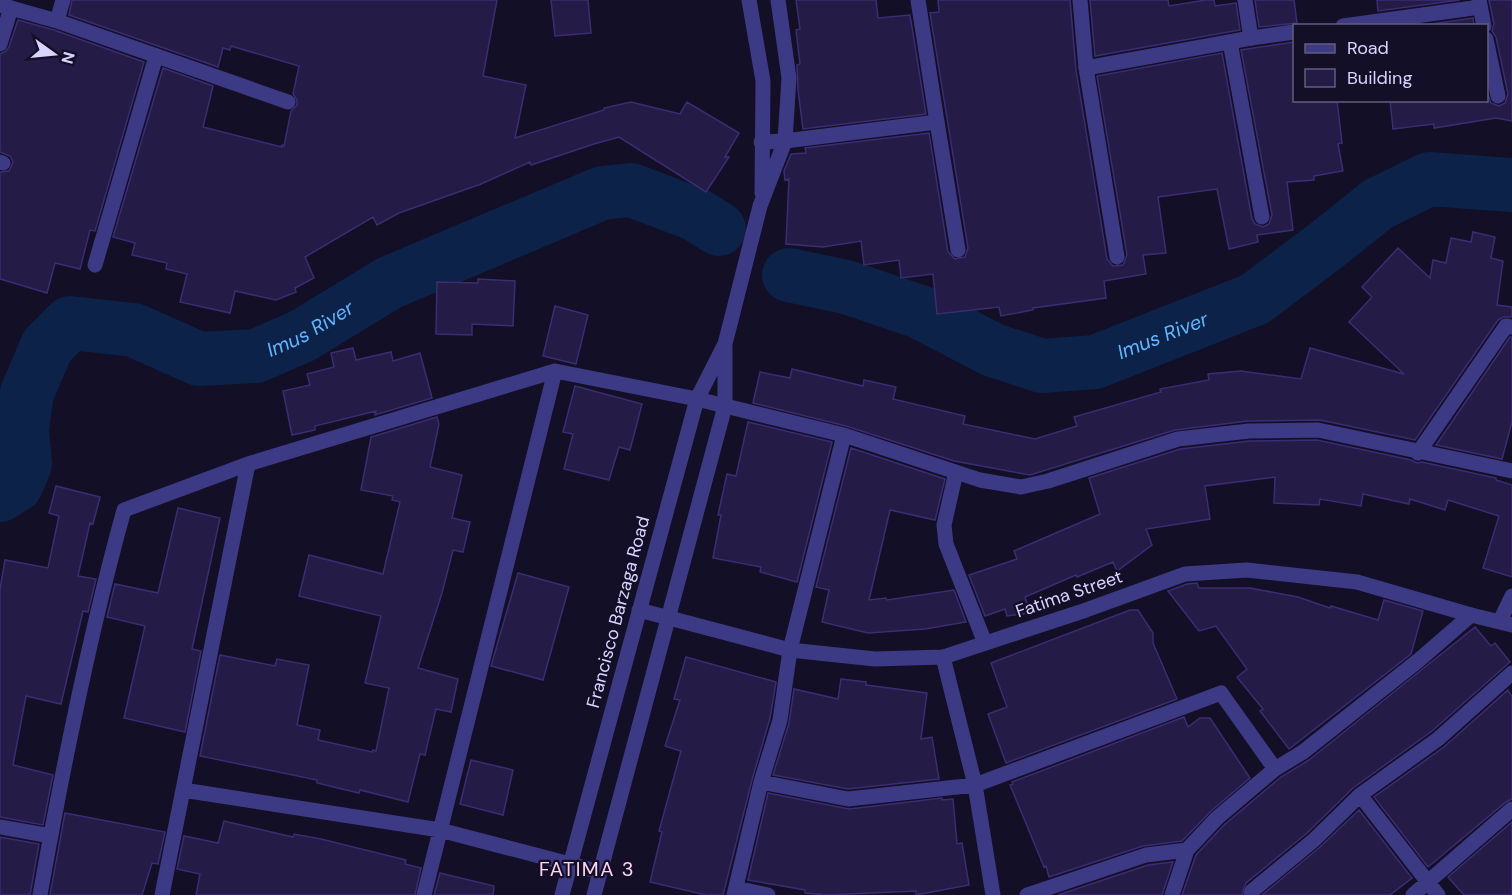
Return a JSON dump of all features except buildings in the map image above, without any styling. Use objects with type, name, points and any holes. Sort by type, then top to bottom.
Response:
[{"type":"street","points":[[57,21],[63,0]]},
{"type":"street","name":"Francisco Barzaga Road","points":[[748,0],[763,81],[761,204]]},
{"type":"street","name":"Francisco Barzaga Road","points":[[562,895],[697,399],[726,339],[761,204],[785,141],[789,78],[778,0]]},
{"type":"street","points":[[918,0],[958,250]]},
{"type":"street","points":[[1080,0],[1086,68],[1117,257]]},
{"type":"street","points":[[1245,0],[1251,38]]},
{"type":"street","points":[[1355,24],[1479,4],[1484,24]]},
{"type":"street","points":[[0,44],[6,6],[57,21],[288,102]]},
{"type":"street","points":[[1086,68],[1293,32]]},
{"type":"street","points":[[1230,42],[1262,217]]},
{"type":"street","points":[[1488,48],[1498,96]]},
{"type":"street","points":[[95,265],[156,56]]},
{"type":"street","points":[[761,142],[937,122]]},
{"type":"street","points":[[1418,453],[1506,326],[1512,327]]},
{"type":"street","name":"Francisco Barzaga Road","points":[[594,895],[725,406],[726,339]]},
{"type":"street","points":[[40,895],[107,571],[124,510],[248,464],[555,371],[697,399],[844,435],[980,480],[1021,487],[1048,481],[1178,439],[1249,431],[1318,430],[1418,453],[1512,471]]},
{"type":"street","points":[[424,895],[555,371]]},
{"type":"street","points":[[768,895],[735,892],[761,782],[780,720],[790,650],[844,435]]},
{"type":"street","points":[[162,895],[248,464]]},
{"type":"street","points":[[956,472],[944,525],[946,544],[985,643]]},
{"type":"street","name":"Fatima Street","points":[[639,610],[790,650],[875,659],[944,657],[1086,610],[1185,574],[1247,570],[1357,582],[1506,623]]},
{"type":"street","points":[[1506,623],[1512,596]]},
{"type":"street","points":[[1172,895],[1187,850],[1217,818],[1275,769],[1321,738],[1419,660],[1471,615]]},
{"type":"street","points":[[944,657],[975,785],[993,895]]},
{"type":"street","points":[[1251,895],[1252,891],[1314,840],[1360,795],[1438,740],[1512,673]]},
{"type":"street","points":[[761,782],[848,799],[975,785],[1221,693],[1275,769]]},
{"type":"street","points":[[183,790],[440,830],[600,872]]},
{"type":"street","points":[[1360,795],[1438,895]]},
{"type":"street","points":[[1413,895],[1512,809]]},
{"type":"street","points":[[0,827],[51,836]]},
{"type":"street","points":[[1027,895],[1146,855],[1187,850]]},
{"type":"waterway","name":"Imus River","points":[[789,275],[846,287],[920,312],[993,350],[1042,366],[1095,362],[1255,299],[1378,204],[1429,179],[1512,185]]},
{"type":"waterway","name":"Imus River","points":[[0,495],[16,485],[25,464],[22,429],[27,393],[47,346],[70,323],[134,330],[199,359],[256,356],[302,336],[389,283],[602,193],[631,190],[695,214],[719,229]]},
{"type":"district","name":"FATIMA 3","points":[[587,869]]}]
